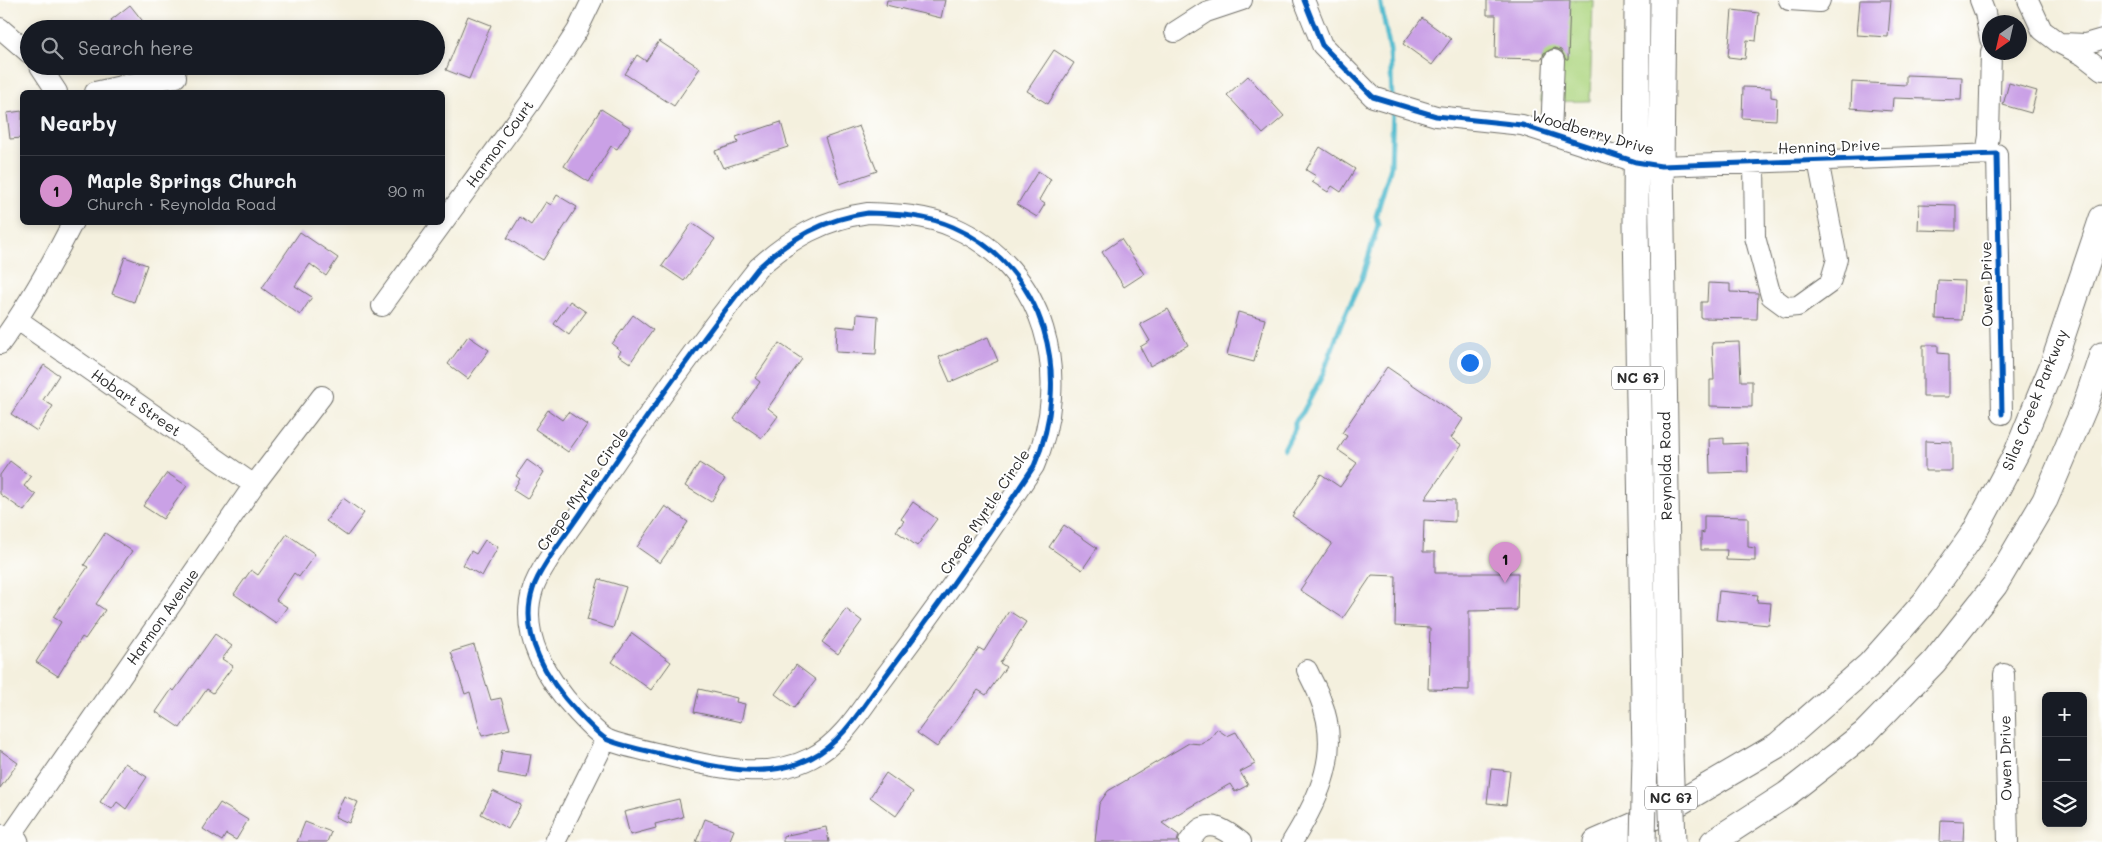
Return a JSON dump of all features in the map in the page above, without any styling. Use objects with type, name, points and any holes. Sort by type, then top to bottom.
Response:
[{"type":"main road","name":"Reynolda Road","points":[[1637,0],[1636,162],[1645,756],[1643,842]]},
{"type":"main road","name":"Reynolda Road","points":[[1663,0],[1661,166],[1673,842]]},
{"type":"main road","name":"Silas Creek Parkway","points":[[1596,842],[1658,815],[1778,745],[1869,665],[1924,603],[1974,532],[2017,452],[2053,364],[2102,218]]},
{"type":"main road","points":[[1713,842],[1787,794],[1865,733],[1934,662],[1995,584],[2045,500],[2085,406],[2102,355]]},
{"type":"street","name":"Harmon Court","points":[[445,220],[530,103],[577,31],[592,0]]},
{"type":"street","points":[[1175,32],[1206,12],[1242,0]]},
{"type":"street","name":"Woodberry Drive","points":[[1304,0],[1322,45],[1373,98],[1436,116],[1522,125],[1636,162],[1661,166]]},
{"type":"street","points":[[1789,0],[1820,2],[1820,0]]},
{"type":"street","points":[[1980,0],[1985,15]]},
{"type":"street","points":[[2028,0],[2042,30],[2059,43],[2084,56],[2102,70]]},
{"type":"street","points":[[0,28],[20,45]]},
{"type":"street","points":[[2059,43],[2084,44],[2102,39]]},
{"type":"street","points":[[1551,134],[1554,60]]},
{"type":"street","name":"Owen Drive","points":[[1991,60],[1989,136],[1992,154],[2002,414]]},
{"type":"street","points":[[46,75],[56,90]]},
{"type":"street","points":[[104,90],[176,77]]},
{"type":"street","name":"Henning Drive","points":[[1661,166],[1992,154]]},
{"type":"street","points":[[1754,162],[1755,237],[1771,296],[1786,307],[1798,306],[1830,283],[1836,259],[1818,160]]},
{"type":"street","name":"Crepe Myrtle Circle","points":[[868,213],[923,217],[974,237],[1009,268],[1028,293],[1039,313],[1044,328],[1051,367],[1050,414],[1040,452],[1034,466],[922,626],[842,733],[825,749],[798,764],[775,769],[751,771],[728,769],[606,739],[563,697],[549,678],[538,657],[531,635],[530,603],[533,587],[610,470],[739,292],[758,268],[776,252],[809,231],[845,216],[868,213]]},
{"type":"street","points":[[0,344],[18,320],[52,263],[71,225]]},
{"type":"street","name":"Harmon Court","points":[[382,306],[441,225]]},
{"type":"street","name":"Hobart Street","points":[[18,320],[254,485]]},
{"type":"street","name":"Harmon Avenue","points":[[8,840],[254,485],[322,396]]},
{"type":"street","points":[[1292,842],[1311,811],[1323,782],[1329,748],[1328,724],[1321,699],[1307,670]]},
{"type":"street","name":"Owen Drive","points":[[2004,674],[2008,842]]},
{"type":"street","points":[[555,842],[606,739]]},
{"type":"street","points":[[1189,842],[1200,829],[1212,826],[1227,831],[1241,842]]},
{"type":"green space","points":[[1543,0],[1593,0],[1590,101],[1541,102]]},
{"type":"building","points":[[887,0],[945,0],[941,18],[886,5]]},
{"type":"building","points":[[1487,0],[1570,0],[1568,60],[1566,60],[1561,50],[1554,48],[1544,53],[1542,59],[1495,58],[1496,15],[1487,15]]},
{"type":"building","points":[[1860,0],[1891,0],[1888,37],[1857,35]]},
{"type":"building","points":[[130,5],[142,20],[111,20]]},
{"type":"building","points":[[1732,10],[1759,13],[1756,41],[1747,40],[1745,59],[1728,57]]},
{"type":"building","points":[[468,16],[491,25],[469,79],[446,70]]},
{"type":"building","points":[[1422,18],[1451,39],[1432,65],[1403,44]]},
{"type":"building","points":[[659,41],[700,68],[674,106],[625,74],[637,55],[646,61]]},
{"type":"building","points":[[1054,50],[1074,63],[1048,104],[1027,91]]},
{"type":"building","points":[[1906,75],[1962,77],[1961,100],[1893,98],[1892,111],[1851,108],[1852,82],[1906,85]]},
{"type":"building","points":[[1248,76],[1284,116],[1263,134],[1227,95]]},
{"type":"building","points":[[2009,83],[2037,91],[2031,113],[2003,105]]},
{"type":"building","points":[[1743,87],[1771,88],[1771,97],[1777,98],[1776,120],[1742,118]]},
{"type":"building","points":[[601,109],[631,128],[617,149],[611,146],[589,182],[564,166]]},
{"type":"building","points":[[20,111],[20,138],[10,139],[7,113]]},
{"type":"building","points":[[781,122],[788,147],[723,168],[715,151],[738,143],[736,137]]},
{"type":"building","points":[[859,126],[877,171],[840,184],[825,138]]},
{"type":"building","points":[[1320,147],[1355,169],[1341,192],[1332,186],[1328,192],[1312,182],[1316,176],[1306,170]]},
{"type":"building","points":[[1038,171],[1051,179],[1039,200],[1045,204],[1037,217],[1017,205]]},
{"type":"building","points":[[557,195],[577,207],[543,260],[507,238],[520,217],[531,225],[546,202],[551,205]]},
{"type":"building","points":[[1919,204],[1956,205],[1956,231],[1918,230]]},
{"type":"building","points":[[692,223],[715,239],[684,281],[662,266]]},
{"type":"building","points":[[300,232],[338,258],[326,276],[310,264],[295,286],[312,297],[300,315],[262,288]]},
{"type":"building","points":[[1121,239],[1144,274],[1124,287],[1102,252]]},
{"type":"building","points":[[125,257],[147,265],[134,302],[112,294]]},
{"type":"building","points":[[1938,280],[1964,281],[1962,320],[1936,319]]},
{"type":"building","points":[[1708,283],[1730,284],[1730,292],[1758,293],[1757,319],[1701,318],[1701,302],[1707,302]]},
{"type":"building","points":[[570,301],[586,312],[569,335],[554,324]]},
{"type":"building","points":[[1168,309],[1188,345],[1150,366],[1140,347],[1150,341],[1140,324]]},
{"type":"building","points":[[1238,312],[1265,319],[1254,362],[1227,355]]},
{"type":"building","points":[[857,314],[878,316],[876,354],[836,352],[837,326],[856,328]]},
{"type":"building","points":[[633,315],[653,330],[630,363],[618,355],[621,351],[612,344]]},
{"type":"building","points":[[468,336],[489,350],[468,379],[448,364]]},
{"type":"building","points":[[988,337],[998,361],[950,382],[939,357]]},
{"type":"building","points":[[1739,342],[1741,381],[1752,381],[1752,407],[1710,406],[1710,380],[1714,380],[1712,343]]},
{"type":"building","points":[[779,343],[802,359],[768,408],[778,416],[762,438],[734,419],[760,382],[755,378]]},
{"type":"building","points":[[1923,345],[1938,345],[1938,353],[1949,354],[1949,397],[1923,397]]},
{"type":"building","points":[[44,365],[59,375],[43,400],[53,406],[37,431],[11,414]]},
{"type":"building","points":[[1387,367],[1463,419],[1451,438],[1462,445],[1425,499],[1455,500],[1455,522],[1424,520],[1423,552],[1435,552],[1435,573],[1518,573],[1517,610],[1469,611],[1469,690],[1428,689],[1430,628],[1395,626],[1396,576],[1372,575],[1343,618],[1300,590],[1332,543],[1292,516],[1321,474],[1340,487],[1357,463],[1338,450],[1347,436],[1342,433]]},
{"type":"building","points":[[548,410],[562,420],[568,412],[587,425],[568,452],[535,429]]},
{"type":"building","points":[[1724,438],[1724,444],[1747,443],[1748,472],[1710,473],[1709,439]]},
{"type":"building","points":[[1925,441],[1952,442],[1952,471],[1925,471]]},
{"type":"building","points":[[527,460],[544,472],[527,499],[513,490],[520,479],[516,476]]},
{"type":"building","points":[[10,461],[31,477],[24,486],[36,495],[24,511],[0,494],[0,475]]},
{"type":"building","points":[[699,463],[725,479],[711,502],[685,486]]},
{"type":"building","points":[[167,473],[187,486],[163,519],[143,506]]},
{"type":"building","points":[[343,498],[364,513],[347,536],[326,521]]},
{"type":"building","points":[[913,502],[937,519],[917,546],[896,531],[904,521],[901,519]]},
{"type":"building","points":[[665,506],[688,522],[660,563],[637,547]]},
{"type":"building","points":[[1704,516],[1748,517],[1748,547],[1755,548],[1755,561],[1726,560],[1727,550],[1701,550],[1701,532],[1704,533]]},
{"type":"building","points":[[1064,525],[1097,548],[1082,570],[1049,547]]},
{"type":"building","points":[[105,533],[132,551],[96,604],[105,610],[85,639],[82,637],[58,676],[36,662],[61,622],[53,617],[88,567],[84,565]]},
{"type":"building","points":[[287,534],[315,554],[299,577],[294,573],[276,600],[287,607],[276,623],[234,594],[251,570],[258,575]]},
{"type":"building","points":[[485,540],[498,547],[482,576],[463,565],[471,551],[476,554]]},
{"type":"building","points":[[599,579],[626,587],[613,628],[587,620]]},
{"type":"building","points":[[1719,591],[1758,595],[1757,602],[1771,603],[1769,625],[1716,620]]},
{"type":"building","points":[[846,609],[862,621],[838,654],[822,642]]},
{"type":"building","points":[[1009,611],[1026,622],[1000,663],[1006,667],[986,695],[978,690],[937,747],[917,733],[979,648],[984,651]]},
{"type":"building","points":[[632,633],[671,662],[651,690],[612,662]]},
{"type":"building","points":[[215,634],[232,646],[222,659],[233,666],[213,693],[207,689],[180,728],[156,712],[172,689],[174,691]]},
{"type":"building","points":[[474,645],[491,700],[501,698],[510,729],[482,736],[470,692],[465,694],[451,652]]},
{"type":"building","points":[[796,665],[816,680],[794,708],[775,694]]},
{"type":"building","points":[[699,689],[737,698],[736,702],[745,704],[741,722],[694,712]]},
{"type":"building","points":[[1217,729],[1227,736],[1236,732],[1255,764],[1240,772],[1248,785],[1235,792],[1230,784],[1162,823],[1179,835],[1177,842],[1095,842],[1099,804],[1108,791],[1189,743],[1201,744],[1210,739]]},
{"type":"building","points":[[0,750],[18,763],[0,788]]},
{"type":"building","points":[[502,750],[531,754],[527,778],[498,773]]},
{"type":"building","points":[[125,763],[147,777],[126,809],[117,802],[112,809],[100,802]]},
{"type":"building","points":[[1491,769],[1510,771],[1506,805],[1487,803]]},
{"type":"building","points":[[886,773],[913,792],[896,816],[870,797]]},
{"type":"building","points":[[493,791],[521,805],[508,829],[481,814]]},
{"type":"building","points":[[344,796],[358,802],[349,823],[335,817]]},
{"type":"building","points":[[679,799],[683,817],[655,824],[656,828],[630,835],[624,812]]},
{"type":"building","points":[[220,803],[248,820],[236,840],[226,834],[222,841],[203,829]]},
{"type":"building","points":[[705,819],[734,830],[729,842],[696,842]]},
{"type":"building","points":[[1941,820],[1964,821],[1963,842],[1940,842]]},
{"type":"building","points":[[305,822],[331,832],[327,842],[297,842]]},
{"type":"building","points":[[826,827],[829,842],[783,842],[783,836]]},
{"type":"waterway","points":[[1380,0],[1390,50],[1392,98]]},
{"type":"waterway","points":[[1284,449],[1295,428],[1295,422],[1303,412],[1322,376],[1342,322],[1362,278],[1378,225],[1376,216],[1391,166],[1393,107]]},
{"type":"cycle path","points":[[1304,0],[1322,45],[1373,97],[1436,116],[1522,125],[1636,162],[1661,166],[1997,154],[2002,414]]},
{"type":"cycle path","points":[[868,213],[922,218],[953,227],[985,245],[1011,269],[1030,297],[1043,329],[1050,363],[1051,397],[1046,432],[1034,466],[998,520],[852,722],[833,743],[822,751],[811,758],[795,764],[763,770],[746,770],[697,763],[608,740],[592,728],[556,687],[539,656],[529,623],[529,606],[536,580],[646,418],[712,327],[758,268],[770,257],[809,232],[837,220],[868,213]]},
{"type":"place","name":"Maple Springs Church","points":[[1505,583]]}]
